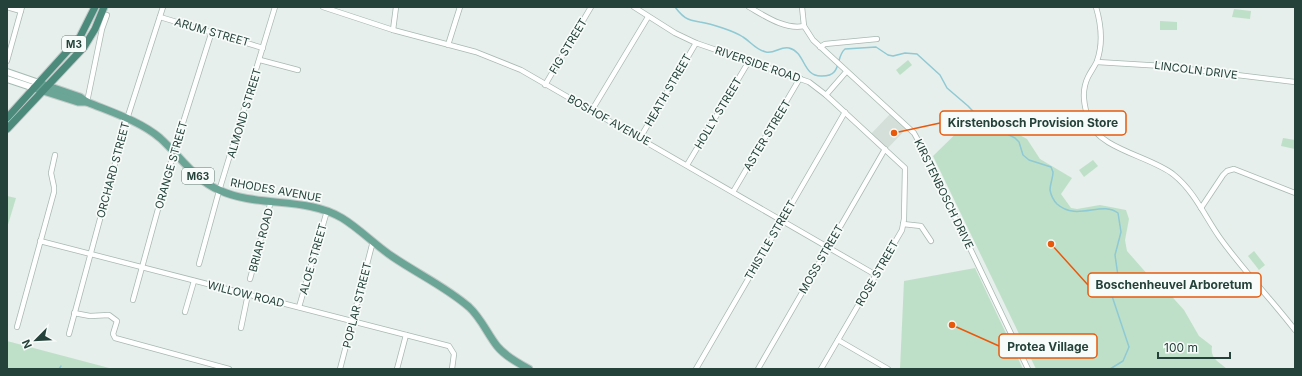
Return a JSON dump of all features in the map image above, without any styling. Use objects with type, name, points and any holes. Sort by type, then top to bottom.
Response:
[{"type":"highway","name":"M3","points":[[7,118],[80,37],[95,7]]},
{"type":"highway","name":"M3","points":[[7,129],[84,47],[95,29],[104,7]]},
{"type":"main road","name":"M63","points":[[7,72],[36,85]]},
{"type":"main road","name":"M63","points":[[7,79],[36,85]]},
{"type":"main road","name":"RHODES AVENUE","points":[[36,85],[45,89],[80,97],[87,102],[127,119],[159,137],[198,176],[219,191],[237,196],[327,211],[343,219],[391,255],[431,280],[469,308],[483,322],[498,347],[529,369]]},
{"type":"street","points":[[7,7],[22,9],[7,61]]},
{"type":"street","name":"ORCHARD STREET","points":[[69,334],[127,119],[164,7]]},
{"type":"street","name":"ALMOND STREET","points":[[199,264],[219,191],[275,7]]},
{"type":"street","name":"BOSHOF AVENUE","points":[[323,7],[393,30],[476,52],[517,68],[876,275]]},
{"type":"street","points":[[393,30],[396,7]]},
{"type":"street","points":[[448,45],[460,7]]},
{"type":"street","name":"FIG STREET","points":[[545,85],[591,7]]},
{"type":"street","name":"RIVERSIDE ROAD","points":[[634,7],[648,17],[696,43],[800,78],[826,95],[901,163],[905,170]]},
{"type":"street","points":[[749,7],[794,28],[804,26],[802,7]]},
{"type":"street","points":[[1096,7],[1100,26],[1100,47],[1097,62],[1088,77],[1084,88],[1086,112],[1089,123],[1095,130],[1117,147],[1173,174],[1192,194],[1225,244],[1295,330]]},
{"type":"street","points":[[87,102],[102,29],[107,15]]},
{"type":"street","name":"ARUM STREET","points":[[160,17],[212,31],[263,48]]},
{"type":"street","points":[[592,110],[648,17]]},
{"type":"street","name":"KIRSTENBOSCH DRIVE","points":[[804,26],[820,47],[835,62],[914,133],[1028,369]]},
{"type":"street","name":"ORANGE STREET","points":[[133,300],[174,151],[212,31]]},
{"type":"street","points":[[820,47],[825,44],[877,39]]},
{"type":"street","name":"HEATH STREET","points":[[640,138],[696,43]]},
{"type":"street","points":[[260,60],[298,70]]},
{"type":"street","name":"HOLLY STREET","points":[[687,166],[749,61]]},
{"type":"street","name":"LINCOLN DRIVE","points":[[1097,62],[1163,66],[1295,82]]},
{"type":"street","points":[[826,95],[845,71]]},
{"type":"street","name":"ASTER STREET","points":[[733,192],[800,78]]},
{"type":"street","name":"THISTLE STREET","points":[[696,369],[845,112]]},
{"type":"street","name":"MOSS STREET","points":[[758,369],[885,149]]},
{"type":"street","points":[[17,327],[54,189],[51,176],[55,155]]},
{"type":"street","points":[[1201,208],[1223,175],[1227,171],[1234,169],[1295,193]]},
{"type":"street","name":"ROSE STREET","points":[[821,369],[901,232],[903,224],[905,170]]},
{"type":"street","name":"BRIAR ROAD","points":[[250,279],[271,201]]},
{"type":"street","name":"ALOE STREET","points":[[299,307],[327,211]]},
{"type":"street","points":[[903,224],[921,226],[931,241]]},
{"type":"street","name":"WILLOW ROAD","points":[[40,241],[142,265],[194,281],[299,307],[451,348],[455,358],[452,369]]},
{"type":"street","name":"POPLAR STREET","points":[[340,369],[373,241]]},
{"type":"street","points":[[185,312],[194,281]]},
{"type":"street","points":[[241,328],[248,294]]},
{"type":"street","points":[[74,313],[90,316],[109,315],[117,321],[112,335],[115,338],[230,369]]},
{"type":"street","points":[[397,369],[406,336]]},
{"type":"street","points":[[838,340],[888,369]]},
{"type":"shaded area","points":[[891,113],[907,128],[886,150],[870,135]]},
{"type":"green space","points":[[1234,9],[1251,11],[1250,19],[1232,17]]},
{"type":"green space","points":[[1160,21],[1177,22],[1177,30],[1160,30]]},
{"type":"green space","points":[[908,60],[912,65],[900,75],[896,70]]},
{"type":"green space","points":[[978,112],[1027,139],[1040,159],[1072,178],[1061,194],[1071,208],[1077,209],[1100,205],[1126,210],[1129,219],[1125,240],[1127,251],[1156,284],[1166,290],[1184,310],[1199,336],[1212,346],[1213,357],[1227,369],[1036,369],[933,156]]},
{"type":"green space","points":[[1283,138],[1295,140],[1295,149],[1281,146]]},
{"type":"green space","points":[[1093,160],[1098,166],[1084,177],[1079,170]]},
{"type":"green space","points":[[7,196],[16,198],[7,228]]},
{"type":"green space","points":[[1254,251],[1265,265],[1259,270],[1248,256]]},
{"type":"green space","points":[[975,268],[1023,369],[900,369],[904,281]]},
{"type":"green space","points":[[7,341],[113,369],[7,369]]},
{"type":"waterway","points":[[675,7],[686,18],[734,32],[762,51],[772,52],[786,48],[794,50],[799,54],[807,69],[816,75],[822,76],[833,73],[836,70],[842,52],[845,49],[876,47],[888,55],[893,56],[905,53],[917,54],[940,75],[947,88],[968,106],[991,130],[997,133],[1007,134],[1015,138],[1019,142],[1023,155],[1029,160],[1051,167],[1053,172],[1050,190],[1052,197],[1057,204],[1065,209],[1073,211],[1105,209],[1118,213],[1121,232],[1115,255],[1118,276],[1111,293],[1129,347],[1123,361],[1110,369]]},
{"type":"place","name":"Kirstenbosch Provision Store","points":[[894,133]]},
{"type":"place","name":"Boschenheuvel Arboretum","points":[[1051,244]]},
{"type":"place","name":"Protea Village","points":[[952,325]]}]
